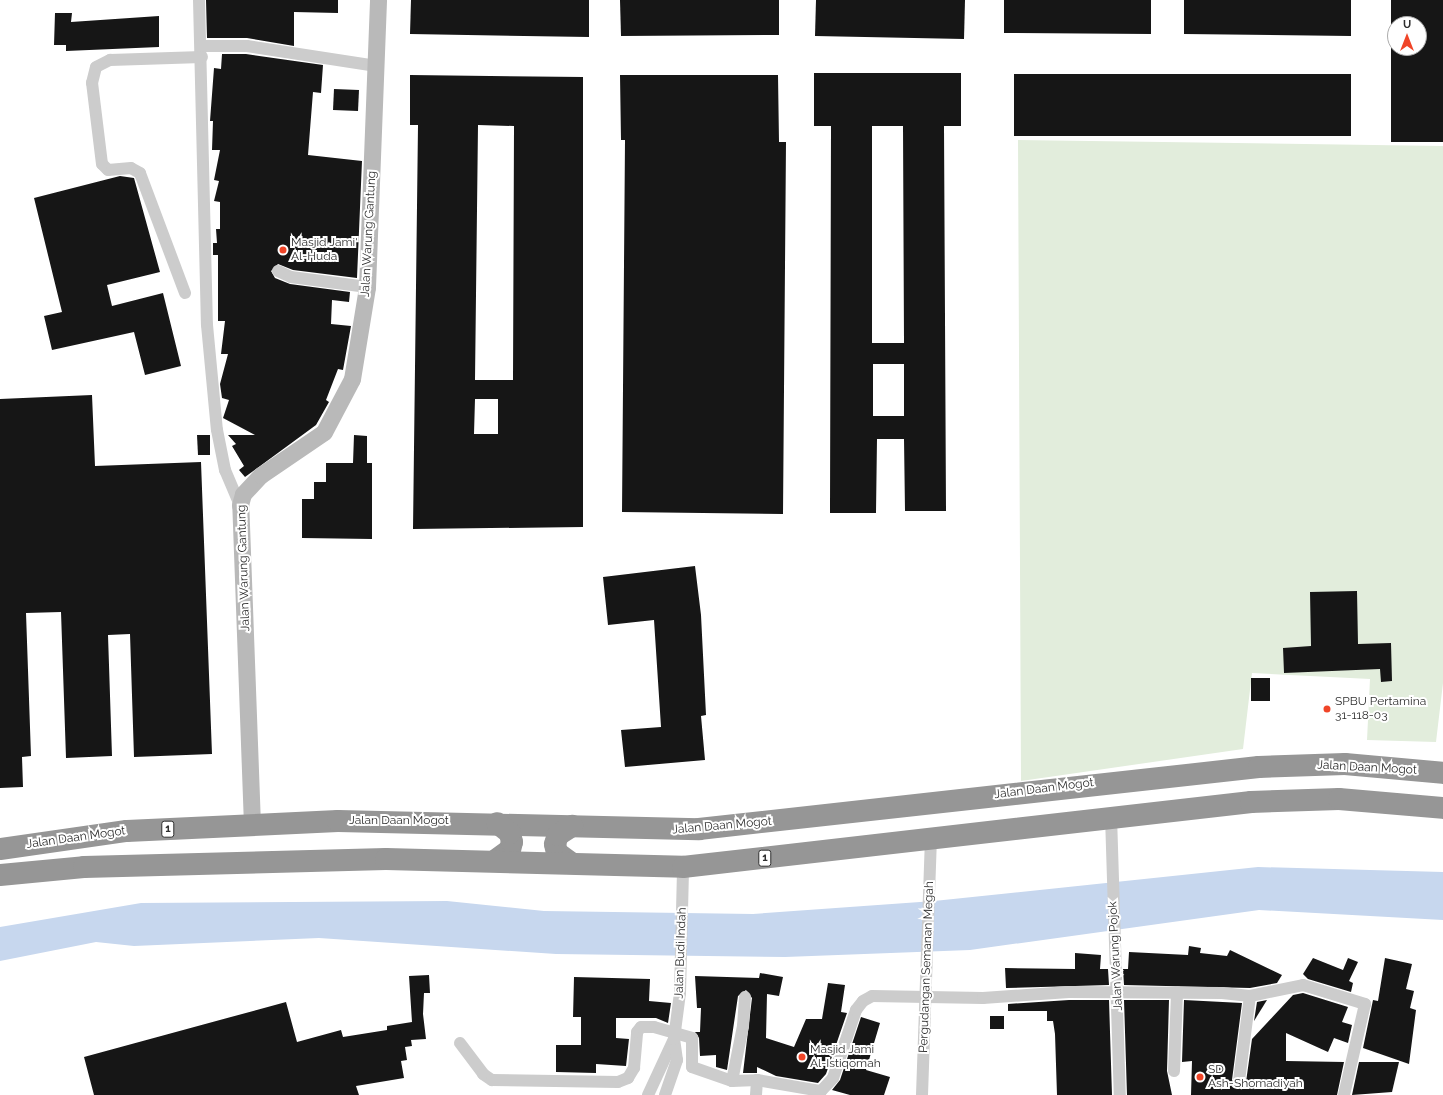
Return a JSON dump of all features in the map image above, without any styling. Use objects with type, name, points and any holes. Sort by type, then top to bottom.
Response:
[{"type":"highway","name":"Jalan Daan Mogot","points":[[0,849],[127,831],[353,821],[497,823],[666,830],[732,827],[1050,788],[1279,766],[1345,764],[1443,773]]},
{"type":"highway","name":"1","points":[[0,875],[84,867],[496,860],[683,867],[930,848],[1110,816],[1303,799],[1375,800],[1443,808]]},
{"type":"highway","points":[[496,860],[510,850],[512,842],[510,833],[497,823]]},
{"type":"highway","points":[[571,863],[557,853],[555,844],[558,835],[572,826]]},
{"type":"street","points":[[199,0],[207,325],[217,430],[225,470],[240,506]]},
{"type":"street","name":"Jalan Warung Gantung","points":[[252,825],[240,506],[243,494],[261,474],[313,442],[335,417],[354,372],[368,287],[378,0]]},
{"type":"street","points":[[185,293],[140,174],[131,168],[108,170],[102,164],[92,83],[96,68],[110,60],[247,46],[376,66]]},
{"type":"street","points":[[278,271],[292,277],[368,287]]},
{"type":"street","name":"Jalan Warung Pojok","points":[[1110,816],[1118,992],[1120,1095]]},
{"type":"street","name":"Pergudangan Semanan Megah","points":[[922,1095],[930,848]]},
{"type":"street","name":"Jalan Budi Indah","points":[[665,1095],[677,1060],[675,1036],[680,992],[683,867]]},
{"type":"street","points":[[460,1043],[483,1074],[492,1080],[564,1089],[618,1082],[628,1078],[634,1068],[637,1032],[648,1027],[675,1036],[692,1038],[692,1067],[732,1081],[757,1080],[811,1091],[828,1086],[856,1010],[863,1001],[872,996],[910,996],[926,990],[1177,992],[1250,996],[1303,985],[1365,1004],[1359,1039],[1349,1068],[1344,1095]]},
{"type":"street","points":[[1174,1071],[1177,992]]},
{"type":"street","points":[[1238,1081],[1250,996]]},
{"type":"street","points":[[732,1081],[743,1026],[744,997]]},
{"type":"street","name":"Jalan Budi Indah","points":[[648,1095],[675,1036]]},
{"type":"street","points":[[756,1095],[757,1080]]},
{"type":"green space","points":[[1018,140],[1443,146],[1443,683],[1436,742],[1367,740],[1370,679],[1252,673],[1243,749],[1021,781]]},
{"type":"water","points":[[1258,867],[1443,872],[1443,920],[1259,910],[970,950],[785,957],[556,954],[319,938],[134,946],[96,942],[0,961],[0,927],[141,903],[447,901],[544,911],[753,914],[934,901]]},
{"type":"building","points":[[206,0],[338,0],[338,13],[294,12],[294,46],[247,38],[207,38]]},
{"type":"building","points":[[411,0],[589,0],[589,37],[410,34]]},
{"type":"building","points":[[620,0],[779,0],[779,35],[621,36]]},
{"type":"building","points":[[816,0],[965,0],[964,39],[815,36]]},
{"type":"building","points":[[1004,0],[1151,0],[1151,34],[1004,33]]},
{"type":"building","points":[[1184,0],[1351,0],[1351,36],[1184,34]]},
{"type":"building","points":[[1391,0],[1443,0],[1443,142],[1391,142],[1391,56],[1427,56],[1427,16],[1391,16]]},
{"type":"building","points":[[55,13],[72,13],[71,22],[159,16],[159,47],[66,51],[66,45],[54,45]]},
{"type":"building","points":[[222,54],[246,54],[323,65],[321,93],[313,92],[308,155],[362,161],[357,278],[293,270],[278,264],[271,271],[275,278],[290,284],[350,292],[349,302],[332,300],[331,324],[351,326],[343,370],[338,369],[326,400],[329,402],[316,425],[245,477],[239,470],[244,466],[232,446],[236,444],[228,435],[255,435],[223,418],[229,400],[222,398],[220,384],[228,354],[221,354],[225,321],[218,321],[218,255],[213,255],[213,243],[217,243],[216,229],[220,229],[220,202],[214,201],[219,181],[214,180],[220,150],[212,150],[213,121],[210,121],[214,68],[221,69]]},
{"type":"building","points":[[814,73],[961,73],[961,126],[944,126],[946,511],[905,511],[904,439],[877,439],[876,513],[830,513],[831,126],[814,126]],"holes":[[[872,126],[903,126],[904,343],[872,343]],[[873,364],[904,364],[904,416],[873,416]]]},
{"type":"building","points":[[1014,74],[1351,74],[1351,136],[1014,136]]},
{"type":"building","points":[[410,75],[583,77],[583,527],[413,529],[418,125],[410,125]],"holes":[[[478,125],[514,126],[513,380],[475,380]],[[475,399],[498,399],[498,434],[474,434]]]},
{"type":"building","points":[[620,75],[778,75],[779,142],[786,142],[783,514],[622,512],[625,140],[621,140]]},
{"type":"building","points":[[334,89],[359,90],[358,111],[333,110]]},
{"type":"building","points":[[120,176],[134,178],[160,272],[107,285],[112,306],[163,293],[181,366],[145,375],[134,332],[52,350],[44,316],[62,312],[34,198]]},
{"type":"building","points":[[92,395],[95,466],[201,462],[212,754],[134,757],[130,634],[108,635],[112,756],[66,758],[61,612],[26,613],[31,756],[22,757],[23,787],[0,788],[0,399]]},
{"type":"building","points":[[197,435],[210,435],[210,455],[198,455]]},
{"type":"building","points":[[354,435],[367,436],[367,463],[372,463],[372,539],[302,538],[302,499],[314,499],[314,482],[326,482],[326,463],[353,463]]},
{"type":"building","points":[[695,566],[701,615],[706,715],[701,716],[705,760],[625,767],[621,730],[661,727],[654,620],[608,625],[603,577]]},
{"type":"building","points":[[1357,591],[1358,644],[1391,643],[1392,681],[1381,682],[1380,669],[1284,673],[1283,648],[1311,646],[1310,592]]},
{"type":"building","points":[[1251,678],[1270,678],[1270,701],[1251,701]]},
{"type":"building","points":[[1189,946],[1201,948],[1200,953],[1227,956],[1230,950],[1282,975],[1277,983],[1250,988],[1124,985],[1123,969],[1128,969],[1129,952],[1188,955]]},
{"type":"building","points":[[1075,953],[1101,955],[1100,969],[1108,969],[1109,985],[1006,988],[1005,968],[1075,969]]},
{"type":"building","points":[[1313,958],[1343,970],[1348,958],[1358,962],[1349,981],[1353,983],[1351,992],[1308,979],[1303,974]]},
{"type":"building","points":[[1385,958],[1412,964],[1406,989],[1414,991],[1410,1008],[1416,1010],[1409,1064],[1363,1048],[1373,1000],[1378,1001]]},
{"type":"building","points":[[760,973],[783,977],[779,996],[767,994],[766,1038],[794,1047],[806,1019],[822,1019],[828,983],[845,985],[841,1012],[847,1013],[826,1074],[818,1083],[776,1076],[757,1067],[757,1073],[743,1073],[752,998],[746,990],[738,996],[727,1070],[716,1067],[716,1055],[700,1056],[699,1038],[695,1032],[700,1032],[701,1008],[697,1008],[695,976],[759,978]]},
{"type":"building","points":[[429,975],[430,993],[424,993],[423,1014],[426,1039],[411,1040],[412,1046],[405,1047],[407,1060],[401,1061],[404,1078],[356,1086],[359,1095],[94,1095],[84,1057],[286,1002],[297,1042],[341,1030],[343,1037],[387,1030],[387,1026],[412,1022],[409,976]]},
{"type":"building","points":[[574,977],[650,979],[649,1001],[671,1003],[668,1023],[656,1018],[616,1018],[616,1038],[629,1039],[626,1066],[596,1064],[596,1073],[556,1072],[556,1045],[581,1045],[581,1017],[573,1017]]},
{"type":"building","points":[[1303,993],[1348,1007],[1342,1022],[1352,1025],[1348,1043],[1334,1038],[1328,1052],[1286,1033],[1286,1061],[1344,1062],[1337,1095],[1191,1095],[1192,1061],[1182,1062],[1184,1000],[1242,1003],[1232,1080],[1238,1088],[1246,1082],[1252,1039],[1293,995]]},
{"type":"building","points":[[1069,1000],[1109,1000],[1112,1095],[1057,1095],[1055,1034],[1053,1021],[1047,1021],[1047,1011],[1008,1011],[1008,1004]]},
{"type":"building","points":[[1124,1000],[1169,1000],[1167,1071],[1172,1095],[1127,1095]]},
{"type":"building","points":[[1267,1000],[1254,1021],[1257,1002]]},
{"type":"building","points":[[990,1016],[1004,1016],[1004,1029],[990,1029]]},
{"type":"building","points":[[861,1017],[880,1023],[866,1070],[890,1077],[884,1095],[850,1095],[832,1090],[840,1080]]},
{"type":"building","points":[[1359,1062],[1399,1062],[1392,1092],[1352,1095]]},
{"type":"place","name":"Masjid Jami' Al-Huda","points":[[283,250]]},
{"type":"place","name":"SPBU Pertamina 31-118-03","points":[[1327,709]]},
{"type":"place","name":"Masjid Jami Al-Istiqomah","points":[[802,1057]]},
{"type":"place","name":"SD Ash-Shomadiyah","points":[[1200,1077]]}]
